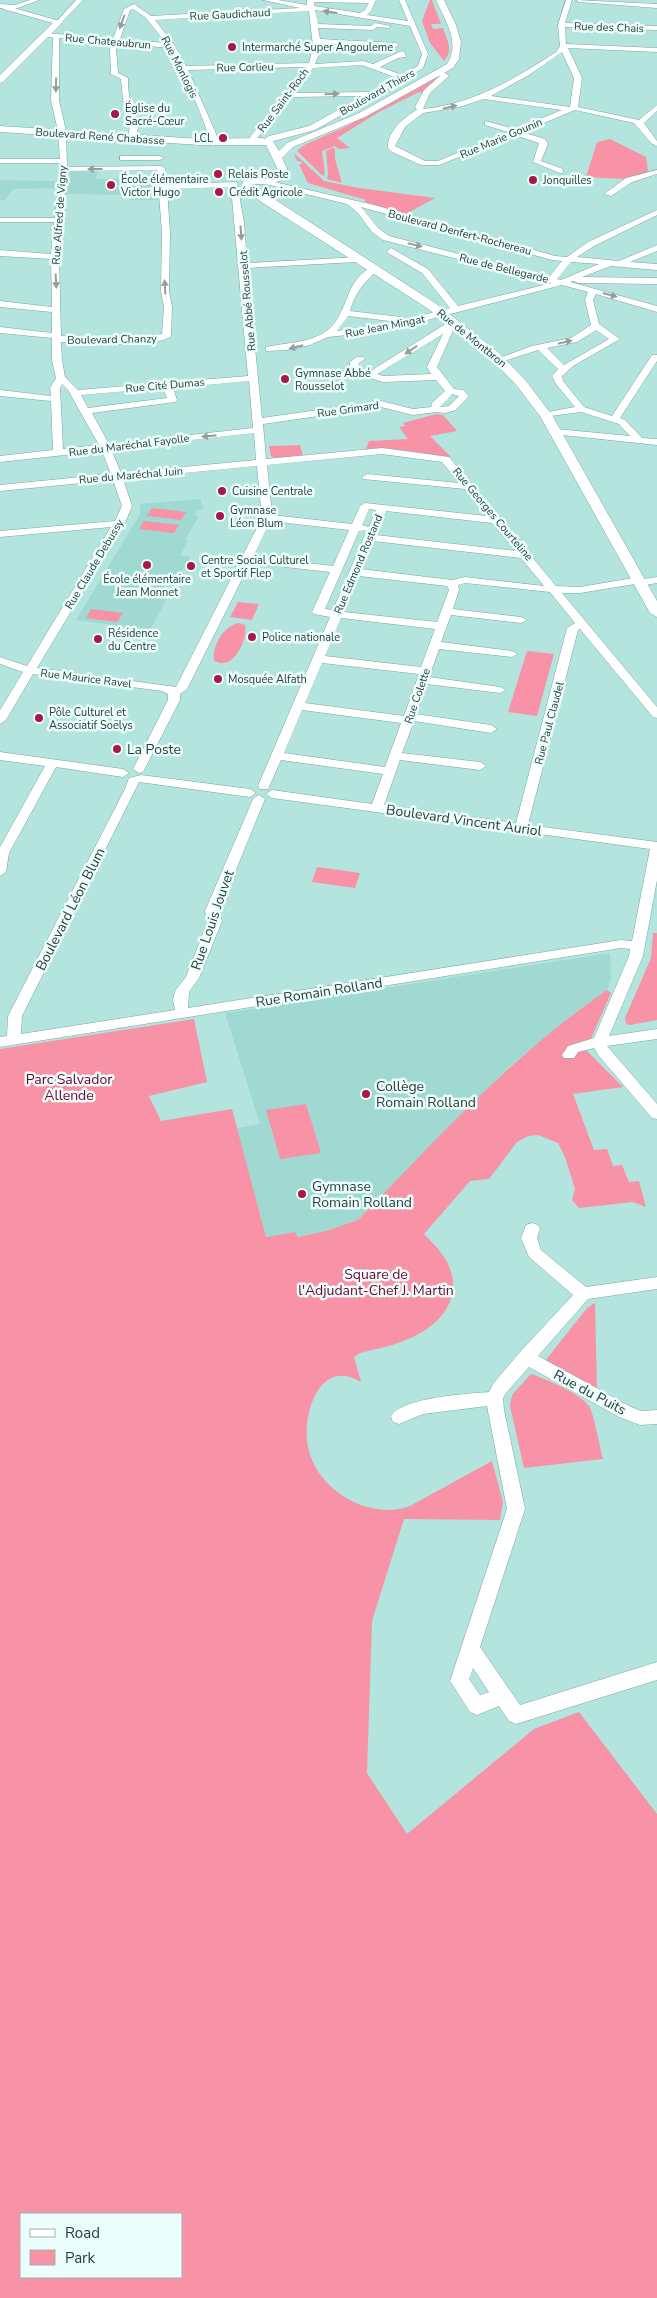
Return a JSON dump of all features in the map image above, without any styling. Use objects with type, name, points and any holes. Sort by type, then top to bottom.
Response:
[{"type":"main road","points":[[2,8],[16,0]]},
{"type":"main road","points":[[277,158],[290,145],[362,115],[454,62],[459,46],[438,0]]},
{"type":"main road","points":[[2,8],[59,22]]},
{"type":"main road","points":[[0,80],[59,22]]},
{"type":"main road","points":[[254,141],[268,142],[297,138],[353,116],[439,72]]},
{"type":"main road","name":"Boulevard René Chabasse","points":[[0,129],[213,143],[254,141]]},
{"type":"main road","name":"Boulevard René Chabasse","points":[[213,143],[222,150],[230,144],[254,141]]},
{"type":"main road","points":[[234,184],[277,179],[285,175],[268,142]]},
{"type":"main road","name":"Rue de Montbron","points":[[229,169],[238,178],[255,182],[356,259],[442,314],[454,319],[501,359],[528,388],[546,415],[657,612]]},
{"type":"main road","name":"Rue Abbé Rousselot","points":[[229,169],[234,184]]},
{"type":"street","points":[[2,8],[36,0]]},
{"type":"street","points":[[59,22],[80,0]]},
{"type":"street","points":[[266,0],[311,9],[412,24]]},
{"type":"street","points":[[310,0],[373,1],[368,11],[361,16]]},
{"type":"street","name":"Rue Saint-Roch","points":[[254,141],[259,131],[289,95],[318,51],[310,0]]},
{"type":"street","name":"Boulevard Thiers","points":[[268,142],[272,138],[306,131],[405,78],[421,67],[425,54],[402,0]]},
{"type":"street","points":[[569,0],[562,25],[563,46],[578,78],[572,108]]},
{"type":"street","points":[[579,0],[657,6]]},
{"type":"street","points":[[132,138],[136,124],[132,108],[128,104],[124,78],[115,74],[113,49],[127,10],[134,3]]},
{"type":"street","name":"Rue Monlogis","points":[[134,3],[167,37],[213,136],[213,143]]},
{"type":"street","name":"Rue Gaudichaud","points":[[149,18],[311,9]]},
{"type":"street","points":[[314,26],[373,28],[375,25],[394,26],[396,22]]},
{"type":"street","name":"Rue des Chais","points":[[562,25],[657,28]]},
{"type":"street","name":"Rue Chateaubrun","points":[[45,35],[172,46]]},
{"type":"street","name":"Rue Alfred de Vigny","points":[[56,36],[55,100],[62,133],[62,163],[55,257],[56,360],[61,378],[55,388],[58,453]]},
{"type":"street","points":[[316,41],[396,44]]},
{"type":"street","points":[[563,46],[657,50],[657,45]]},
{"type":"street","points":[[439,72],[445,76],[427,92],[419,107],[421,111],[438,110],[486,97],[558,53],[563,46]]},
{"type":"street","points":[[346,51],[390,50]]},
{"type":"street","points":[[373,67],[397,56],[404,56],[402,53]]},
{"type":"street","name":"Rue Corlieu","points":[[182,68],[309,66],[363,63],[405,78]]},
{"type":"street","points":[[289,95],[375,94]]},
{"type":"street","points":[[486,97],[572,108],[642,121],[656,120]]},
{"type":"street","points":[[642,121],[657,107]]},
{"type":"street","name":"Rue Marie Gounin","points":[[421,111],[406,118],[395,133],[391,146],[395,150],[424,163],[433,164],[445,161],[572,108]]},
{"type":"street","points":[[342,112],[353,116]]},
{"type":"street","points":[[642,121],[650,139],[657,144]]},
{"type":"street","points":[[488,123],[543,142],[537,162],[560,171]]},
{"type":"street","points":[[112,159],[160,158]]},
{"type":"street","points":[[62,163],[73,159]]},
{"type":"street","points":[[0,161],[162,168],[163,187],[234,184]]},
{"type":"street","points":[[608,194],[629,180],[657,172]]},
{"type":"street","points":[[285,175],[290,185],[299,189]]},
{"type":"street","points":[[255,182],[299,189]]},
{"type":"street","name":"Rue Abbé Rousselot","points":[[234,184],[240,223],[242,266],[258,426]]},
{"type":"street","name":"Boulevard Chanzy","points":[[0,330],[57,338],[152,339],[166,335],[168,307],[164,265],[166,232],[162,200],[163,187]]},
{"type":"street","name":"Rue de Bellegarde","points":[[299,189],[367,209],[367,222],[386,238],[551,280],[568,281],[655,308]]},
{"type":"street","name":"Boulevard Denfert-Rochereau","points":[[367,209],[568,260],[618,262],[657,267]]},
{"type":"street","points":[[551,280],[568,260],[591,244],[657,212]]},
{"type":"street","points":[[0,221],[58,220]]},
{"type":"street","points":[[386,238],[391,251],[425,271],[454,319]]},
{"type":"street","points":[[370,376],[454,319],[568,281],[657,248]]},
{"type":"street","points":[[269,349],[297,348],[326,335],[339,325],[346,314],[349,300],[368,272],[391,251]]},
{"type":"street","points":[[0,252],[55,257]]},
{"type":"street","points":[[242,266],[356,259]]},
{"type":"street","points":[[568,281],[657,281]]},
{"type":"street","points":[[581,409],[559,382],[557,376],[563,369],[582,356],[615,338],[596,326],[589,300],[593,290]]},
{"type":"street","points":[[0,304],[57,310]]},
{"type":"street","points":[[655,308],[650,312],[657,318]]},
{"type":"street","points":[[346,314],[412,322]]},
{"type":"street","name":"Rue Jean Mingat","points":[[326,335],[366,331],[442,314]]},
{"type":"street","points":[[436,409],[435,405],[450,392],[448,386],[432,367],[454,319]]},
{"type":"street","points":[[501,359],[540,347],[574,340],[596,326]]},
{"type":"street","points":[[540,347],[563,369]]},
{"type":"street","points":[[614,420],[656,357]]},
{"type":"street","points":[[360,359],[355,362],[354,370],[389,380],[436,374]]},
{"type":"street","name":"Rue Claude Debussy","points":[[0,720],[127,506],[118,476],[86,411],[61,378]]},
{"type":"street","name":"Rue Cité Dumas","points":[[0,393],[56,401],[167,385],[254,378]]},
{"type":"street","points":[[86,411],[172,400],[167,385]]},
{"type":"street","name":"Rue Grimard","points":[[258,426],[382,404],[390,404],[416,413],[436,409],[444,411],[452,409],[464,396],[460,392],[450,392]]},
{"type":"street","points":[[546,415],[581,409],[622,422],[639,440]]},
{"type":"street","points":[[258,426],[268,518],[356,527],[372,533],[526,555]]},
{"type":"street","name":"Rue du Maréchal Fayolle","points":[[0,458],[105,448],[258,426]]},
{"type":"street","points":[[556,432],[657,442]]},
{"type":"street","name":"Rue Georges Courteline","points":[[261,463],[387,451],[446,459],[657,714]]},
{"type":"street","name":"Rue du Maréchal Juin","points":[[0,488],[261,463]]},
{"type":"street","points":[[367,477],[471,488]]},
{"type":"street","points":[[441,626],[318,612],[365,506],[498,520]]},
{"type":"street","name":"Rue Edmond Rostand","points":[[259,792],[277,756],[382,508]]},
{"type":"street","name":"Boulevard Léon Blum","points":[[7,1040],[15,1016],[84,884],[174,700],[174,692],[181,689],[268,518]]},
{"type":"street","points":[[0,539],[0,534],[118,524]]},
{"type":"street","points":[[248,559],[336,570]]},
{"type":"street","points":[[355,572],[452,583],[465,580],[580,590],[638,579],[657,580]]},
{"type":"street","name":"Rue Colette","points":[[377,808],[454,590],[452,583]]},
{"type":"street","points":[[446,611],[520,620]]},
{"type":"street","name":"Rue Paul Claudel","points":[[521,828],[573,628],[583,623]]},
{"type":"street","points":[[434,645],[512,654]]},
{"type":"street","points":[[318,659],[500,690]]},
{"type":"street","name":"Rue Maurice Ravel","points":[[0,660],[30,670],[164,688],[174,692]]},
{"type":"street","points":[[297,706],[491,729]]},
{"type":"street","name":"Boulevard Vincent Auriol","points":[[0,756],[657,846]]},
{"type":"street","points":[[277,756],[390,771]]},
{"type":"street","points":[[395,756],[480,766]]},
{"type":"street","points":[[0,872],[3,853],[52,764]]},
{"type":"street","name":"Rue Louis Jouvet","points":[[182,1013],[180,1000],[182,991],[192,978],[215,921],[212,911],[259,792]]},
{"type":"street","points":[[657,846],[632,969],[600,1044],[604,1053],[657,1114]]},
{"type":"street","name":"Rue Romain Rolland","points":[[7,1040],[622,944],[638,946]]},
{"type":"street","points":[[569,1055],[573,1049],[657,1034]]},
{"type":"street","points":[[532,1229],[529,1238],[535,1253],[583,1294]]},
{"type":"street","points":[[502,1694],[478,1706],[459,1681],[516,1509],[495,1398],[499,1389],[526,1357],[583,1294],[657,1283]]},
{"type":"street","name":"Rue du Puits","points":[[526,1357],[625,1412],[640,1418],[657,1417]]},
{"type":"street","points":[[399,1417],[421,1407],[495,1398]]},
{"type":"street","points":[[470,1648],[516,1715],[590,1690],[657,1671]]},
{"type":"shaded area","name":"École élémentaire Victor Hugo","points":[[66,171],[98,171],[96,179],[153,178],[158,200],[130,200],[130,195],[64,194],[65,189],[68,189],[71,175],[66,175]]},
{"type":"shaded area","points":[[0,180],[56,181],[56,188],[13,189],[5,200],[0,200]]},
{"type":"shaded area","name":"École élémentaire Jean Monnet","points":[[201,499],[201,505],[204,506],[202,510],[197,510],[194,515],[199,516],[185,540],[188,541],[180,555],[190,557],[176,581],[164,580],[161,585],[164,586],[159,595],[168,596],[150,630],[76,620],[140,514],[140,504]]},
{"type":"shaded area","name":"Collège Romain Rolland","points":[[610,953],[611,979],[607,990],[575,1012],[511,1065],[358,1220],[326,1231],[297,1237],[295,1232],[266,1237],[237,1128],[260,1124],[225,1013]]},
{"type":"green space","points":[[430,0],[432,0],[441,24],[431,24],[433,29],[443,28],[449,45],[449,53],[444,61],[430,43],[422,21]]},
{"type":"green space","points":[[440,76],[423,93],[419,92],[379,112],[337,138],[350,148],[339,149],[335,146],[322,151],[325,174],[323,176],[297,151],[304,145],[345,127]]},
{"type":"green space","points":[[610,139],[646,157],[648,171],[645,174],[623,179],[586,177],[597,142]]},
{"type":"green space","points":[[332,148],[335,149],[335,159],[342,183],[327,179],[326,151]]},
{"type":"green space","points":[[294,153],[324,181],[359,188],[435,198],[406,214],[364,202],[366,200],[308,183],[299,164],[302,164],[302,162],[297,161]]},
{"type":"green space","points":[[436,414],[443,415],[457,431],[430,436],[451,457],[385,448],[366,449],[369,441],[408,439],[399,427],[405,426],[403,423]]},
{"type":"green space","points":[[300,445],[303,455],[275,458],[271,456],[269,446]]},
{"type":"green space","points":[[152,508],[186,512],[181,520],[147,516]]},
{"type":"green space","points":[[144,521],[179,525],[174,533],[139,529]]},
{"type":"green space","points":[[238,602],[259,604],[252,620],[230,617]]},
{"type":"green space","points":[[91,609],[123,613],[117,622],[86,618]]},
{"type":"green space","points":[[239,623],[245,625],[246,631],[237,653],[227,662],[220,663],[214,660],[215,649],[220,637],[228,628]]},
{"type":"green space","points":[[527,651],[554,654],[537,716],[508,712]]},
{"type":"green space","points":[[317,867],[360,873],[355,888],[312,882]]},
{"type":"green space","points":[[653,933],[657,933],[657,1020],[630,1025],[626,1024],[625,1018],[651,958]]},
{"type":"green space","points":[[607,990],[611,993],[586,1050],[623,1087],[573,1094],[594,1150],[607,1149],[613,1166],[622,1165],[629,1182],[639,1181],[646,1207],[633,1202],[579,1208],[572,1200],[575,1189],[565,1157],[558,1143],[538,1135],[528,1136],[517,1142],[489,1179],[470,1181],[424,1234],[442,1254],[450,1268],[453,1281],[449,1305],[442,1315],[433,1325],[421,1333],[390,1345],[360,1353],[354,1357],[361,1382],[347,1376],[335,1377],[326,1382],[318,1390],[312,1402],[307,1428],[307,1441],[311,1458],[319,1473],[330,1486],[344,1497],[360,1505],[376,1509],[393,1510],[410,1506],[492,1461],[503,1502],[500,1520],[404,1519],[372,1621],[367,1773],[407,1834],[534,1729],[579,1712],[657,1814],[657,2298],[0,2298],[0,1049],[194,1019],[207,1082],[149,1096],[161,1121],[232,1109],[266,1237],[295,1232],[298,1237],[326,1231],[358,1220],[477,1099],[540,1042]]},
{"type":"green space","points":[[306,1104],[321,1153],[280,1159],[266,1110]]},
{"type":"green space","points":[[595,1303],[597,1391],[545,1361],[587,1308]]},
{"type":"green space","points":[[531,1374],[570,1391],[589,1406],[603,1459],[524,1468],[510,1406],[512,1395]]},
{"type":"place","name":"Intermarché Super Angouleme","points":[[232,47]]},
{"type":"place","name":"Église du Sacré-Cœur","points":[[115,114]]},
{"type":"place","name":"LCL","points":[[223,138]]},
{"type":"place","name":"Relais Poste","points":[[218,174]]},
{"type":"place","name":"Jonquilles","points":[[533,180]]},
{"type":"place","name":"École élémentaire Victor Hugo","points":[[111,185]]},
{"type":"place","name":"Crédit Agricole","points":[[219,192]]},
{"type":"place","name":"Gymnase Abbé Rousselot","points":[[285,379]]},
{"type":"place","name":"Cuisine Centrale","points":[[222,491]]},
{"type":"place","name":"Gymnase Léon Blum","points":[[220,516]]},
{"type":"place","name":"École élémentaire Jean Monnet","points":[[147,565]]},
{"type":"place","name":"Centre Social Culturel et Sportif Flep","points":[[191,566]]},
{"type":"place","name":"Police nationale","points":[[252,637]]},
{"type":"place","name":"Résidence du Centre","points":[[98,639]]},
{"type":"place","name":"Mosquée Alfath","points":[[218,679]]},
{"type":"place","name":"Pôle Culturel et Associatif Soëlys","points":[[39,718]]},
{"type":"place","name":"La Poste","points":[[117,749]]},
{"type":"place","name":"Collège Romain Rolland","points":[[366,1094]]},
{"type":"place","name":"Gymnase Romain Rolland","points":[[302,1194]]},
{"type":"park label","name":"Parc Salvador Allende","points":[[69,1088]]},
{"type":"park label","name":"Square de l'Adjudant-Chef J. Martin","points":[[376,1282]]}]
